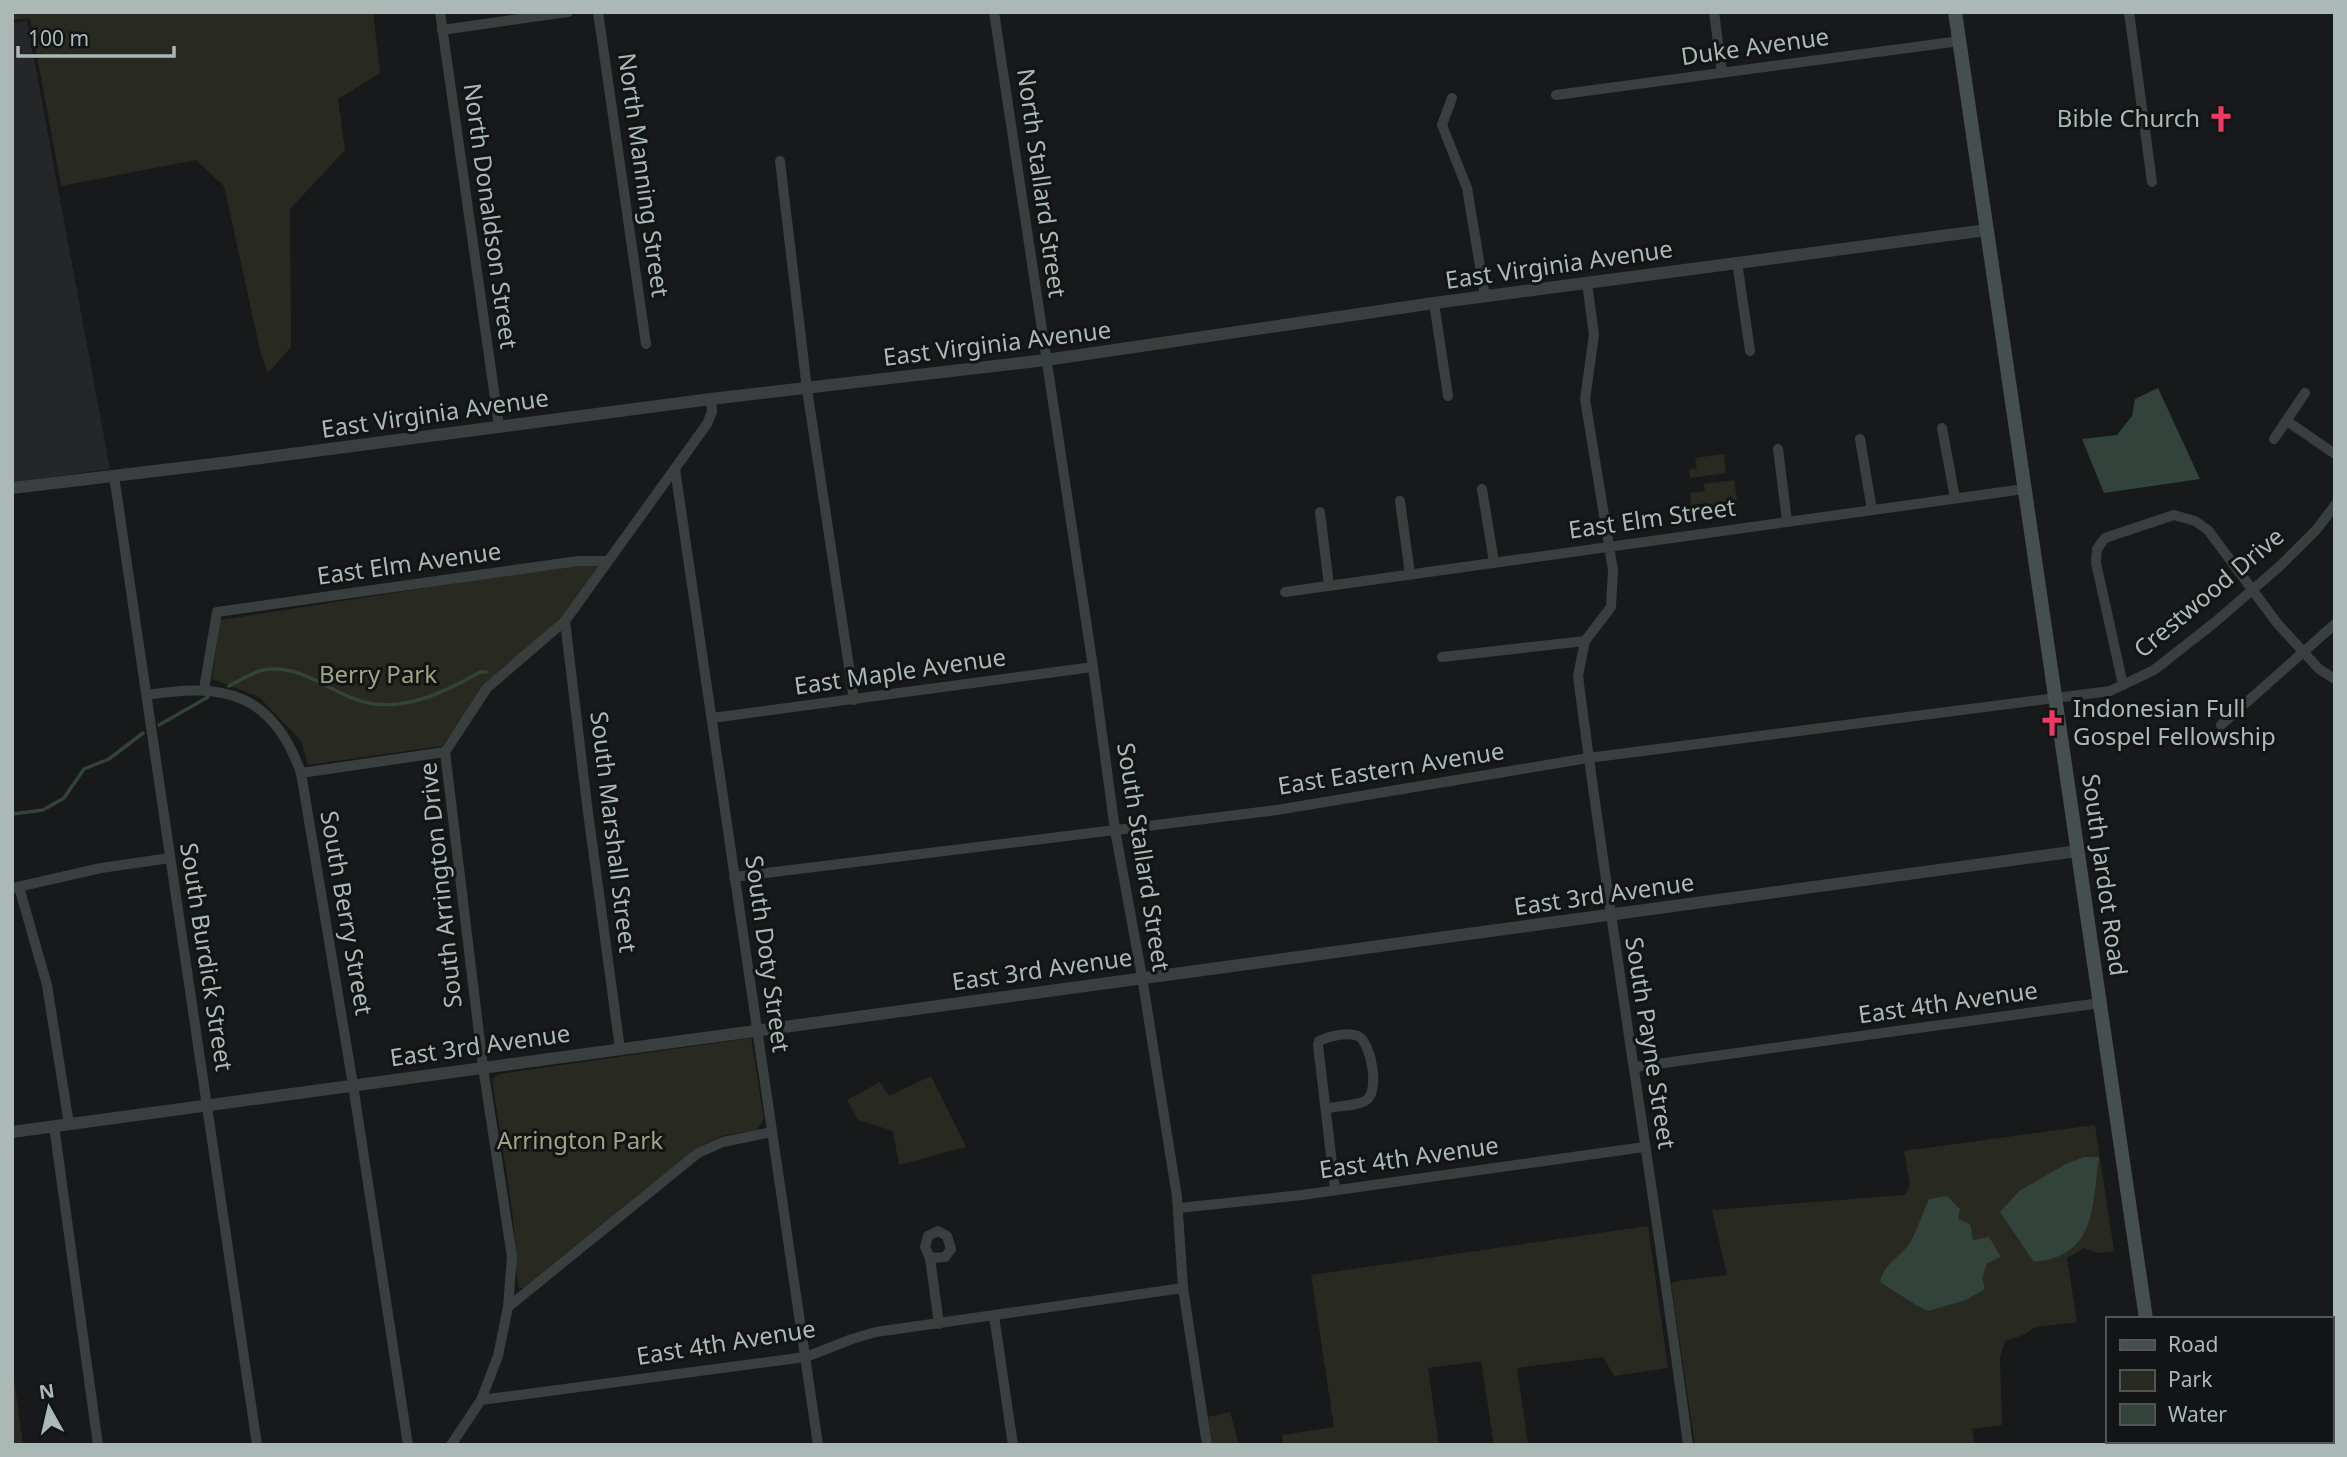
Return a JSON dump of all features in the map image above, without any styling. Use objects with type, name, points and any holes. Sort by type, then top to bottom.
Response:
[{"type":"main road","name":"South Jardot Road","points":[[1955,12],[2146,1317]]},
{"type":"street","name":"North Donaldson Street","points":[[440,12],[499,426]]},
{"type":"street","points":[[442,30],[568,12]]},
{"type":"street","name":"North Manning Street","points":[[598,12],[646,344]]},
{"type":"street","name":"North Stallard Street","points":[[994,12],[1046,360]]},
{"type":"street","points":[[1714,12],[1722,73]]},
{"type":"street","points":[[2129,12],[2152,182]]},
{"type":"street","name":"Duke Avenue","points":[[1556,95],[1960,41]]},
{"type":"street","points":[[1452,98],[1441,125],[1467,188],[1485,296]]},
{"type":"street","points":[[780,161],[807,389],[854,700]]},
{"type":"street","name":"East Virginia Avenue","points":[[12,488],[711,399],[1046,360],[1434,303],[1986,230]]},
{"type":"street","points":[[1737,262],[1750,351]]},
{"type":"street","name":"South Payne Street","points":[[1587,283],[1594,335],[1585,399],[1613,570],[1611,607],[1585,641],[1578,676],[1610,916],[1635,1067],[1644,1147],[1666,1279],[1688,1445]]},
{"type":"street","points":[[1434,303],[1448,396]]},
{"type":"street","name":"South Stallard Street","points":[[1046,360],[1115,830],[1179,1208],[1183,1288],[1207,1445]]},
{"type":"street","points":[[2274,439],[2305,393]]},
{"type":"street","name":"South Arrington Drive","points":[[451,1445],[481,1400],[498,1356],[508,1307],[512,1257],[483,1067],[444,752],[487,688],[565,621],[707,424],[713,406],[711,399]]},
{"type":"street","points":[[2287,421],[2335,454]]},
{"type":"street","points":[[1942,428],[1955,498]]},
{"type":"street","points":[[1860,439],[1872,510]]},
{"type":"street","points":[[1778,449],[1787,521]]},
{"type":"street","name":"South Doty Street","points":[[675,469],[818,1445]]},
{"type":"street","name":"South Burdick Street","points":[[114,476],[257,1445]]},
{"type":"street","points":[[1482,489],[1494,562]]},
{"type":"street","name":"East Elm Street","points":[[1285,592],[2024,489]]},
{"type":"street","points":[[1400,501],[1410,574]]},
{"type":"street","name":"Crestwood Drive","points":[[2055,698],[2110,691],[2154,670],[2252,590],[2317,529],[2335,505]]},
{"type":"street","points":[[1320,512],[1329,586]]},
{"type":"street","points":[[2123,685],[2096,564],[2097,549],[2105,538],[2174,514],[2196,521],[2208,530],[2277,623],[2319,669],[2335,679]]},
{"type":"street","name":"East Elm Avenue","points":[[204,689],[217,612],[578,561],[607,561]]},
{"type":"street","name":"South Marshall Street","points":[[565,621],[621,1049]]},
{"type":"street","points":[[2221,725],[2335,624]]},
{"type":"street","points":[[1442,657],[1585,641]]},
{"type":"street","name":"East Maple Avenue","points":[[712,718],[1093,667]]},
{"type":"street","name":"South Berry Street","points":[[146,695],[204,689],[230,694],[256,705],[275,723],[292,746],[301,773],[353,1084],[408,1445]]},
{"type":"street","name":"East Eastern Avenue","points":[[734,877],[1278,810],[1588,758],[2055,698]]},
{"type":"street","points":[[301,773],[444,752]]},
{"type":"street","name":"East 3rd Avenue","points":[[12,1132],[2078,851]]},
{"type":"street","points":[[69,1124],[47,985],[15,888],[79,872],[170,858]]},
{"type":"street","name":"East 4th Avenue","points":[[1635,1067],[2100,1003]]},
{"type":"street","points":[[1326,1109],[1366,1101],[1371,1096],[1374,1088],[1368,1049],[1364,1041],[1357,1036],[1346,1035],[1319,1041],[1318,1045],[1335,1189]]},
{"type":"street","points":[[54,1126],[98,1445]]},
{"type":"street","points":[[508,1307],[698,1153],[723,1142],[772,1132]]},
{"type":"street","name":"East 4th Avenue","points":[[1179,1208],[1644,1147]]},
{"type":"street","points":[[930,1258],[939,1324]]},
{"type":"street","name":"East 4th Avenue","points":[[481,1400],[806,1357],[876,1332],[1183,1288]]},
{"type":"street","points":[[994,1315],[1013,1445]]},
{"type":"shaded area","points":[[27,21],[110,469],[12,482],[12,23]]},
{"type":"green space","points":[[12,12],[373,12],[380,73],[338,99],[345,150],[290,209],[291,347],[268,373],[261,354],[224,186],[196,160],[61,186],[30,18],[12,20]]},
{"type":"green space","points":[[1724,454],[1726,473],[1690,478],[1689,470],[1697,468],[1695,458]]},
{"type":"green space","points":[[1734,480],[1738,506],[1708,510],[1706,503],[1691,505],[1690,493],[1705,491],[1704,484]]},
{"type":"green space","name":"Berry Park","points":[[579,564],[602,566],[562,617],[483,688],[442,746],[308,765],[301,741],[259,697],[212,679],[220,620]]},
{"type":"green space","name":"Arrington Park","points":[[751,1038],[764,1119],[757,1130],[722,1136],[695,1149],[523,1288],[519,1288],[513,1218],[492,1079],[499,1074]]},
{"type":"green space","points":[[931,1076],[966,1147],[899,1165],[893,1131],[858,1120],[847,1100],[880,1082],[889,1096]]},
{"type":"green space","points":[[2095,1125],[2114,1251],[2098,1253],[2084,1248],[2067,1258],[2077,1322],[2036,1327],[2005,1341],[2000,1358],[2002,1425],[1972,1429],[1975,1445],[1695,1445],[1671,1283],[1727,1275],[1712,1210],[1905,1195],[1910,1185],[1904,1151]]},
{"type":"green space","points":[[1648,1226],[1668,1368],[1614,1376],[1603,1357],[1517,1368],[1528,1445],[1494,1445],[1481,1361],[1428,1368],[1439,1445],[1284,1445],[1282,1435],[1334,1427],[1311,1275]]},
{"type":"green space","points":[[12,1364],[23,1445],[12,1445]]},
{"type":"green space","points":[[1230,1412],[1239,1445],[1212,1445],[1208,1417]]},
{"type":"water","points":[[2158,388],[2200,479],[2104,493],[2082,439],[2117,435],[2132,416],[2135,399]]},
{"type":"water","points":[[2084,1157],[2099,1157],[2095,1193],[2087,1226],[2070,1250],[2055,1258],[2034,1262],[2000,1212],[2019,1191],[2066,1164]]},
{"type":"water","points":[[1947,1196],[1960,1209],[1958,1219],[1970,1224],[1973,1240],[1989,1237],[2001,1257],[1987,1263],[1982,1278],[1985,1289],[1966,1300],[1928,1311],[1880,1282],[1885,1269],[1911,1241],[1929,1199]]},
{"type":"waterway","points":[[229,686],[259,671],[278,669],[306,676],[360,701],[388,705],[429,697],[480,672],[486,672]]},
{"type":"waterway","points":[[159,725],[208,697]]},
{"type":"waterway","points":[[12,814],[43,810],[64,798],[84,769],[109,759],[143,733]]},
{"type":"place","name":"Bible Church","points":[[2221,119]]},
{"type":"place","name":"Indonesian Full Gospel Fellowship","points":[[2052,723]]}]
